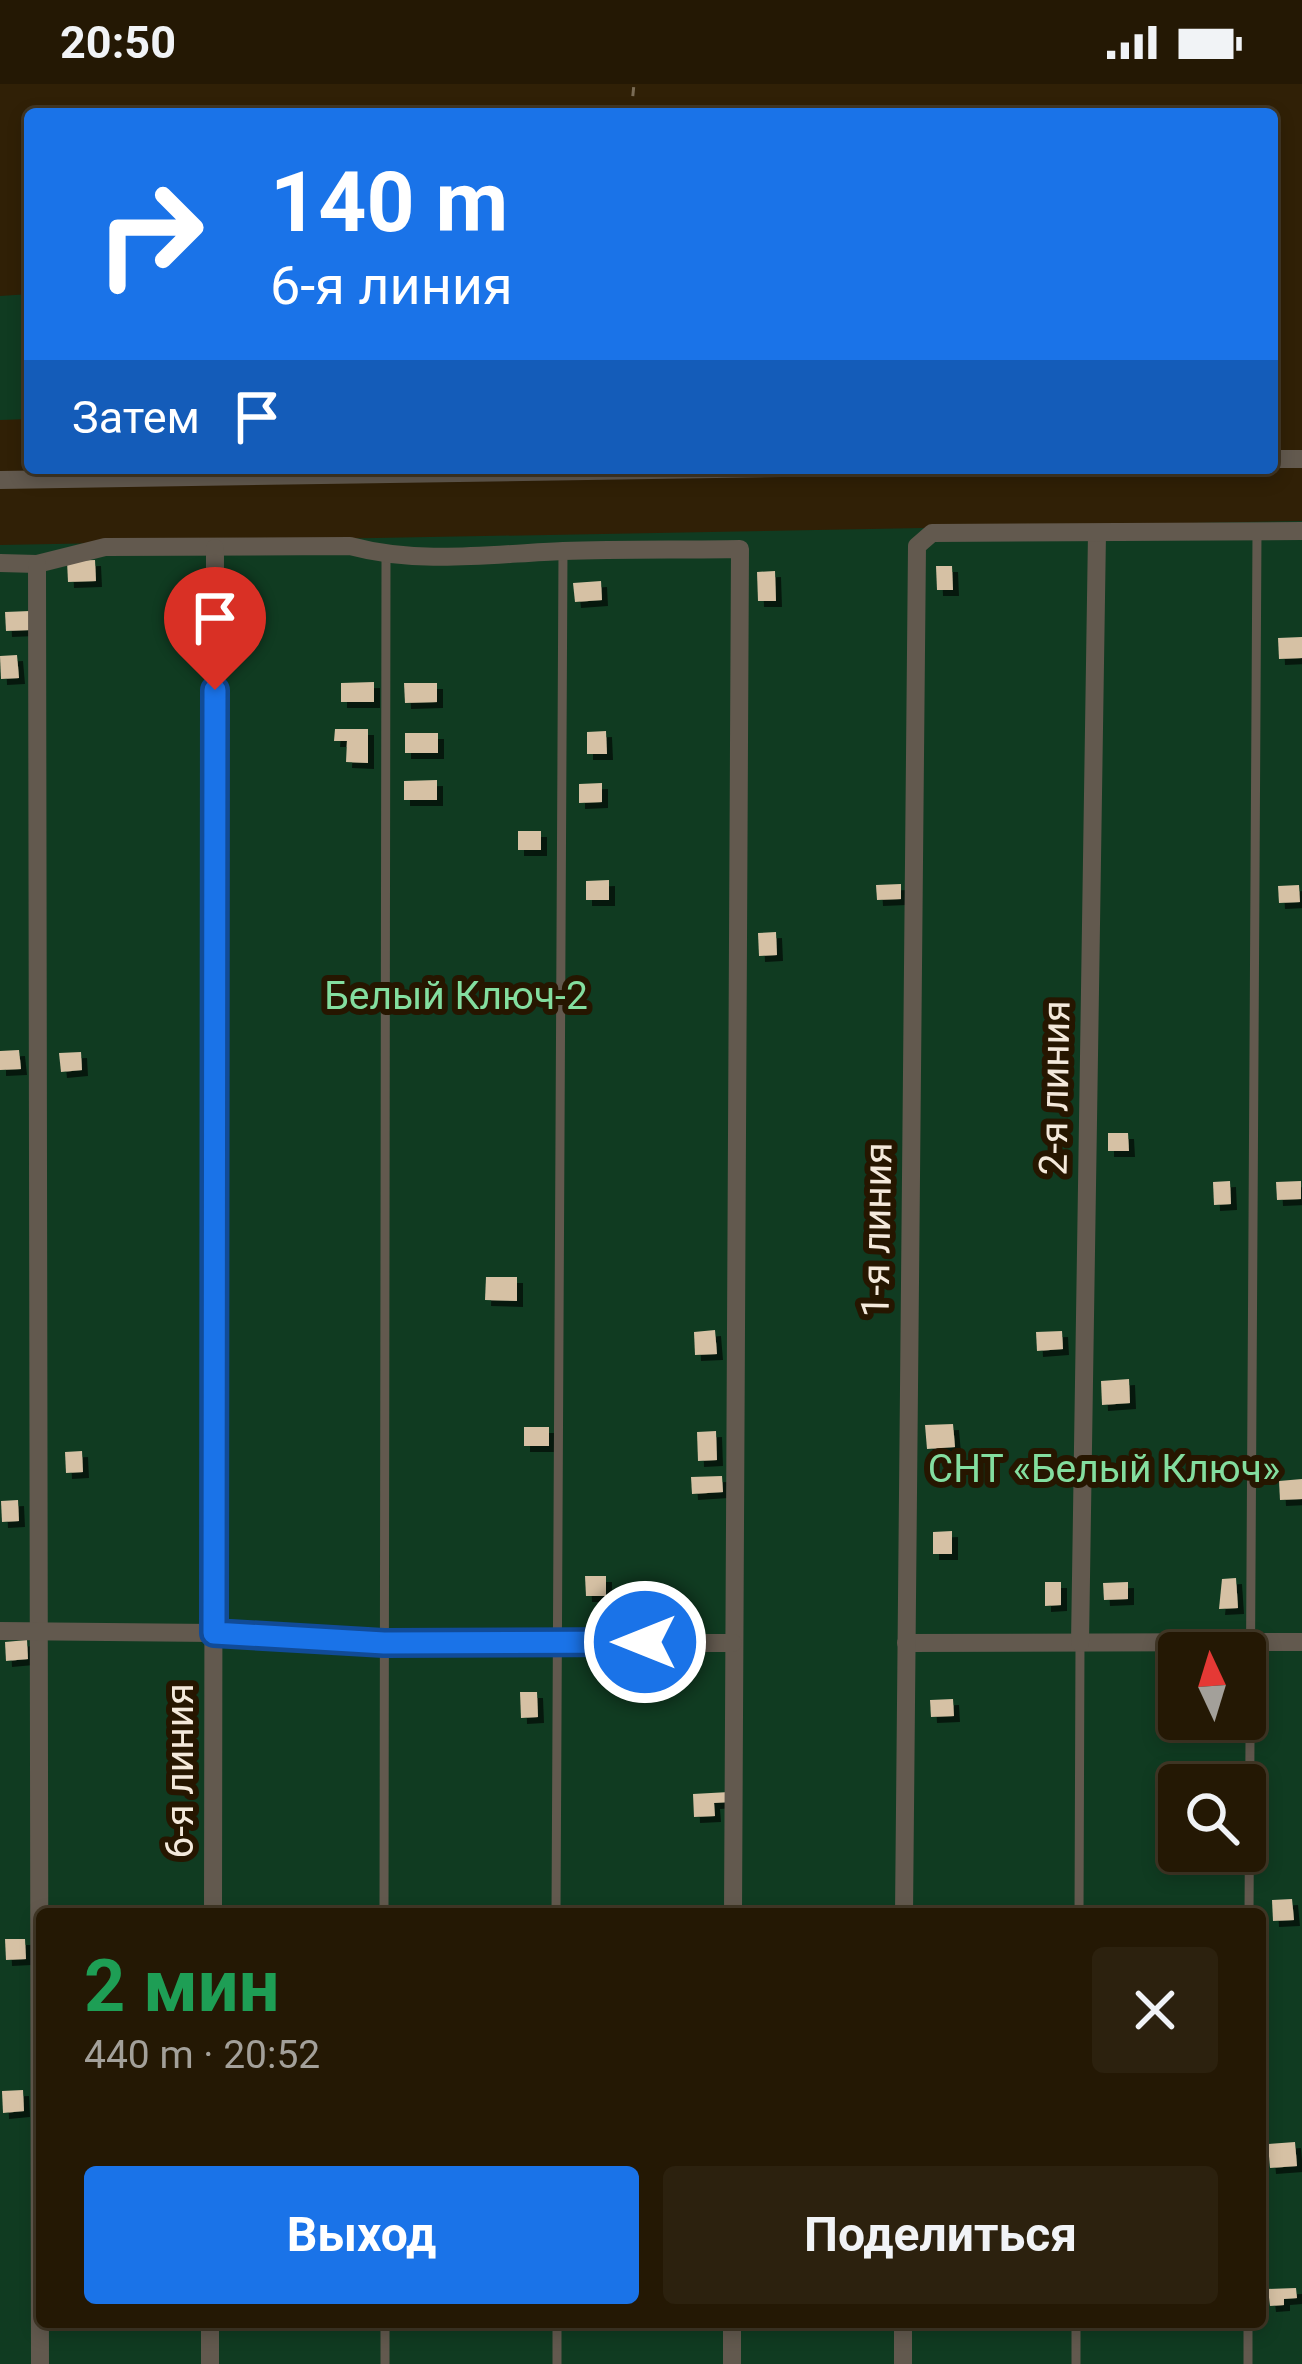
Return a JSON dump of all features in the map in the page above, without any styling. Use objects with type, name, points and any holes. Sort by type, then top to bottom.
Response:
[{"type":"street","points":[[0,480],[392,474]]},
{"type":"street","name":"1-я линия","points":[[904,1908],[916,546],[932,532],[1097,533]]},
{"type":"street","points":[[1097,533],[1302,532]]},
{"type":"street","name":"2-я линия","points":[[1080,1643],[1097,533]]},
{"type":"street","points":[[0,563],[37,564],[105,547],[350,546],[386,556],[456,559],[563,551],[740,549],[733,1908]]},
{"type":"street","name":"6-я линия","points":[[213,1908],[215,548]]},
{"type":"street","points":[[37,564],[38,1908]]},
{"type":"street","points":[[0,1630],[214,1633],[384,1643],[733,1642]]},
{"type":"street","points":[[906,1642],[1158,1643]]},
{"type":"street","points":[[1266,1642],[1302,1642]]},
{"type":"street","points":[[40,2328],[40,2364]]},
{"type":"street","points":[[210,2328],[210,2364]]},
{"type":"street","points":[[731,2364],[732,2328]]},
{"type":"street","points":[[903,2328],[903,2364]]},
{"type":"lane","points":[[1250,1632],[1257,532]]},
{"type":"lane","points":[[556,1908],[563,551]]},
{"type":"lane","points":[[384,1908],[386,556]]},
{"type":"lane","points":[[1078,1908],[1080,1643]]},
{"type":"lane","points":[[1249,1908],[1250,1740]]},
{"type":"lane","points":[[385,2328],[385,2364]]},
{"type":"lane","points":[[557,2328],[557,2364]]},
{"type":"lane","points":[[1076,2328],[1076,2364]]},
{"type":"lane","points":[[1248,2364],[1249,2328]]},
{"type":"green space","points":[[24,294],[24,419],[0,420],[0,296]]},
{"type":"green space","name":"Белый Ключ-2","points":[[1302,521],[1302,2364],[0,2364],[0,545]]},
{"type":"building","points":[[95,560],[96,581],[68,582],[67,561]]},
{"type":"building","points":[[936,566],[952,566],[953,590],[937,590]]},
{"type":"building","points":[[775,571],[776,601],[758,601],[757,572]]},
{"type":"building","points":[[601,581],[602,600],[575,602],[573,583]]},
{"type":"building","points":[[30,611],[30,630],[6,631],[5,612]]},
{"type":"building","points":[[1302,637],[1302,658],[1279,659],[1278,638]]},
{"type":"building","points":[[17,655],[19,678],[1,679],[0,656]]},
{"type":"building","points":[[374,682],[374,702],[341,702],[341,683]]},
{"type":"building","points":[[404,683],[437,683],[437,702],[405,703]]},
{"type":"building","points":[[335,729],[368,729],[368,763],[346,762],[347,741],[334,741]]},
{"type":"building","points":[[606,731],[607,754],[587,754],[587,732]]},
{"type":"building","points":[[405,733],[438,733],[438,753],[405,753]]},
{"type":"building","points":[[437,780],[437,800],[404,800],[404,781]]},
{"type":"building","points":[[602,783],[602,802],[579,803],[579,784]]},
{"type":"building","points":[[518,831],[541,831],[541,850],[518,850]]},
{"type":"building","points":[[609,880],[609,900],[586,900],[586,881]]},
{"type":"building","points":[[901,884],[901,899],[877,900],[876,885]]},
{"type":"building","points":[[1299,885],[1300,902],[1279,903],[1278,886]]},
{"type":"building","points":[[776,932],[777,955],[759,956],[758,933]]},
{"type":"building","points":[[19,1050],[21,1069],[0,1070],[0,1051]]},
{"type":"building","points":[[81,1052],[82,1070],[61,1072],[59,1053]]},
{"type":"building","points":[[1108,1133],[1128,1133],[1129,1151],[1108,1151]]},
{"type":"building","points":[[1230,1181],[1231,1204],[1214,1205],[1213,1182]]},
{"type":"building","points":[[1301,1181],[1301,1199],[1277,1200],[1276,1182]]},
{"type":"building","points":[[486,1277],[517,1277],[517,1301],[485,1300]]},
{"type":"building","points":[[715,1330],[717,1354],[695,1355],[694,1332]]},
{"type":"building","points":[[1062,1331],[1063,1349],[1037,1351],[1036,1332]]},
{"type":"building","points":[[1129,1379],[1130,1403],[1102,1405],[1101,1381]]},
{"type":"building","points":[[953,1424],[955,1447],[927,1449],[925,1425]]},
{"type":"building","points":[[524,1427],[549,1427],[549,1446],[524,1446]]},
{"type":"building","points":[[716,1431],[717,1460],[698,1461],[697,1432]]},
{"type":"building","points":[[82,1451],[83,1472],[66,1473],[65,1452]]},
{"type":"building","points":[[722,1476],[723,1492],[692,1494],[691,1477]]},
{"type":"building","points":[[1302,1479],[1302,1499],[1280,1500],[1279,1481]]},
{"type":"building","points":[[18,1500],[19,1521],[2,1522],[1,1501]]},
{"type":"building","points":[[952,1531],[952,1554],[933,1554],[933,1532]]},
{"type":"building","points":[[585,1576],[606,1576],[606,1596],[586,1596]]},
{"type":"building","points":[[1236,1578],[1238,1608],[1219,1609],[1222,1579]]},
{"type":"building","points":[[1045,1582],[1061,1582],[1061,1605],[1045,1606]]},
{"type":"building","points":[[1128,1582],[1128,1599],[1104,1600],[1103,1583]]},
{"type":"building","points":[[27,1640],[28,1659],[6,1661],[5,1642]]},
{"type":"building","points":[[520,1692],[537,1692],[538,1717],[521,1718]]},
{"type":"building","points":[[953,1699],[954,1716],[931,1717],[930,1700]]},
{"type":"building","points":[[729,1792],[730,1802],[714,1803],[715,1816],[694,1817],[693,1794]]},
{"type":"building","points":[[1292,1899],[1294,1920],[1273,1921],[1272,1900]]},
{"type":"building","points":[[5,1939],[25,1939],[26,1959],[6,1960]]},
{"type":"building","points":[[23,2090],[24,2111],[3,2113],[2,2091]]},
{"type":"building","points":[[1295,2142],[1297,2166],[1270,2168],[1268,2144]]},
{"type":"building","points":[[1296,2288],[1297,2298],[1270,2306],[1268,2289]]},
{"type":"route","points":[[215,690],[214,1633],[384,1643],[645,1642]]},
{"type":"park label","name":"СНТ «Белый Ключ»","points":[[1104,1469]]}]
